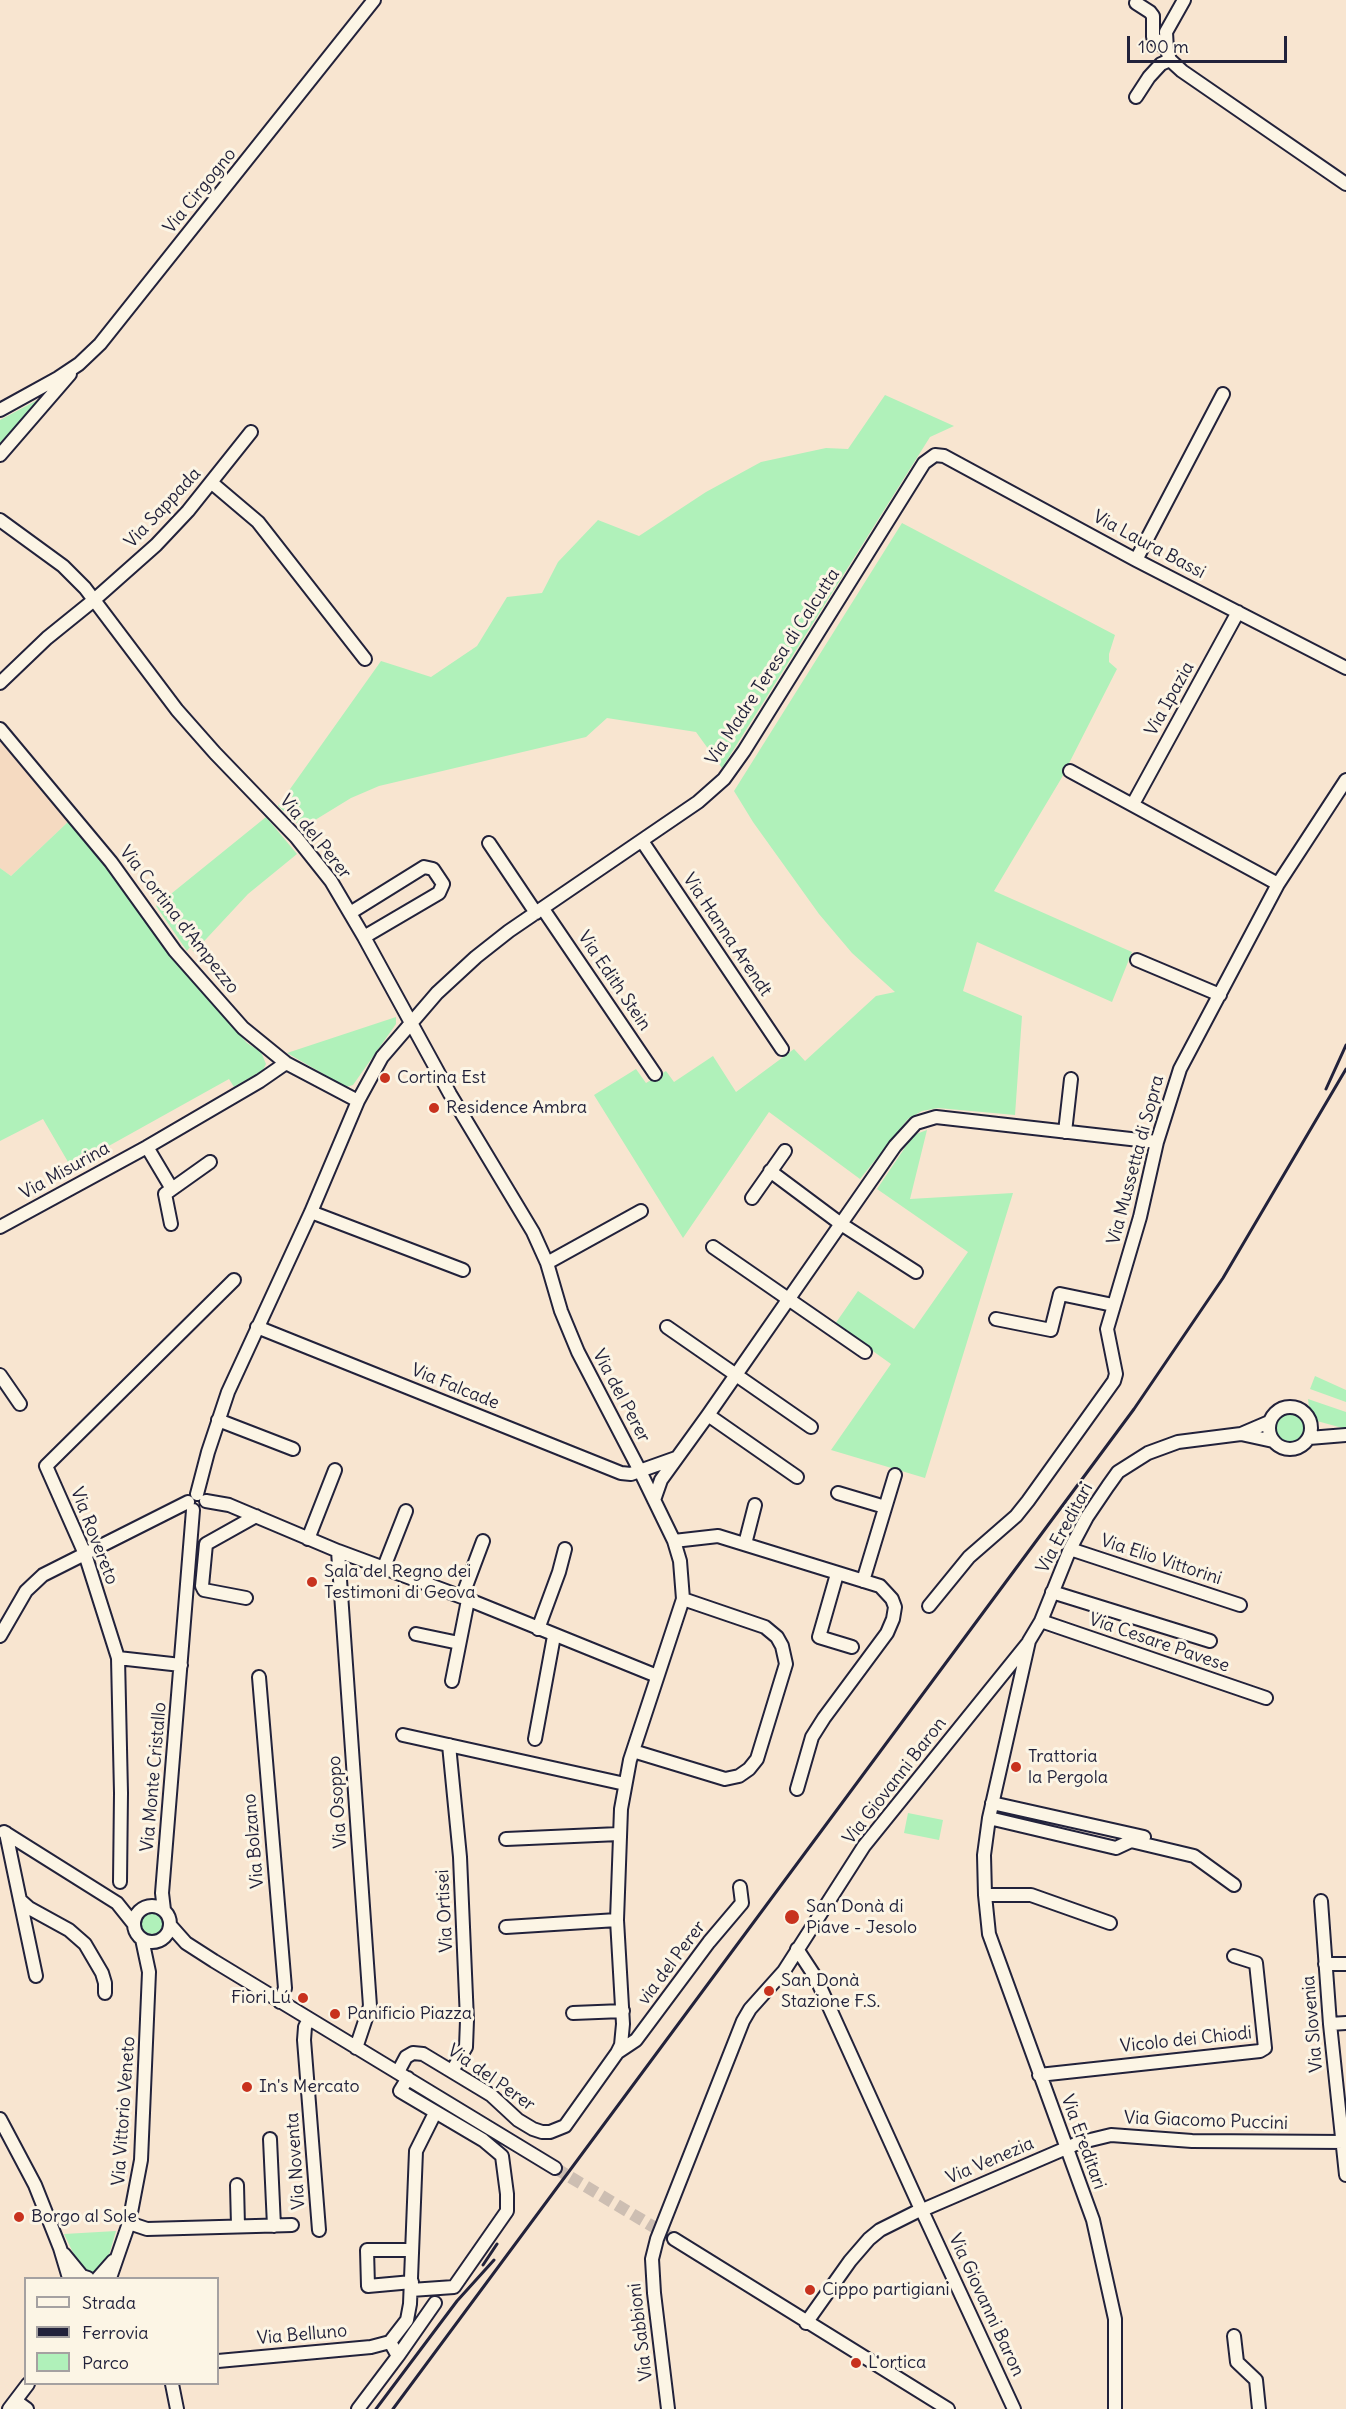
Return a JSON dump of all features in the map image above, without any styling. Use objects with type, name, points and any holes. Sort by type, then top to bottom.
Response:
[{"type":"street","name":"Via Cirgogno","points":[[0,411],[79,364],[100,344],[374,0]]},
{"type":"street","points":[[1136,98],[1149,77],[1169,55],[1166,32],[1184,0]]},
{"type":"street","points":[[1136,3],[1153,16],[1153,38],[1182,71],[1346,184]]},
{"type":"street","points":[[0,455],[79,364]]},
{"type":"street","points":[[1136,560],[1223,394]]},
{"type":"street","name":"Via Sappada","points":[[0,682],[47,638],[94,600],[156,544],[212,483],[251,432]]},
{"type":"street","name":"Via Laura Bassi","points":[[935,455],[944,456],[1136,560],[1346,668]]},
{"type":"street","name":"Via Madre Teresa di Calcutta","points":[[411,1023],[459,971],[491,945],[711,792],[724,779],[744,751],[924,463],[935,455]]},
{"type":"street","points":[[212,483],[258,522],[365,660]]},
{"type":"street","name":"Via del Perer","points":[[0,520],[63,566],[94,600],[177,710],[317,863],[350,913],[460,1112],[533,1232],[575,1346],[674,1541],[682,1569],[683,1599],[633,1751],[625,1784],[619,1834],[617,1920],[623,2034],[617,2053],[565,2126],[550,2132],[533,2129],[518,2120],[490,2095],[423,2054],[413,2053],[406,2057],[403,2075]]},
{"type":"street","name":"Via Ipazia","points":[[1133,804],[1238,612]]},
{"type":"street","name":"Via Cortina d'Ampezzo","points":[[0,729],[111,862],[175,951],[243,1028],[286,1063],[358,1101]]},
{"type":"street","points":[[1070,771],[1278,884]]},
{"type":"street","name":"Via Mussetta di Sopra","points":[[929,1606],[969,1557],[1016,1516],[1114,1382],[1116,1374],[1107,1329],[1140,1217],[1157,1142],[1180,1070],[1278,884],[1346,780]]},
{"type":"street","name":"Via Hanna Arendt","points":[[642,841],[782,1049]]},
{"type":"street","name":"Via Edith Stein","points":[[489,843],[656,1074]]},
{"type":"street","points":[[350,913],[424,867],[433,868],[443,884],[439,893],[364,937]]},
{"type":"street","points":[[1137,960],[1220,995]]},
{"type":"street","points":[[196,1502],[218,1420],[256,1327],[311,1212],[358,1101],[382,1058],[411,1023]]},
{"type":"street","name":"Via Misurina","points":[[0,1227],[147,1147],[260,1081],[286,1063]]},
{"type":"street","points":[[1065,1132],[1071,1079]]},
{"type":"street","points":[[654,1500],[661,1479],[909,1129],[923,1120],[936,1117],[1157,1142]]},
{"type":"street","points":[[147,1147],[172,1189]]},
{"type":"street","points":[[752,1198],[785,1151]]},
{"type":"street","points":[[171,1224],[165,1194],[210,1162]]},
{"type":"street","points":[[771,1171],[841,1224],[916,1272]]},
{"type":"street","points":[[546,1263],[641,1211]]},
{"type":"street","points":[[311,1212],[463,1270]]},
{"type":"street","points":[[713,1247],[865,1352]]},
{"type":"street","name":"Via Rovereto","points":[[120,1882],[118,1658],[85,1554],[46,1466],[234,1280]]},
{"type":"street","points":[[996,1319],[1051,1330],[1060,1294],[1113,1305]]},
{"type":"street","name":"Via Falcade","points":[[256,1327],[621,1473],[631,1474],[677,1457]]},
{"type":"street","points":[[667,1328],[811,1427]]},
{"type":"street","points":[[0,1375],[20,1404]]},
{"type":"street","name":"Via Ereditari","points":[[1115,2409],[1115,2319],[1093,2220],[992,1945],[985,1895],[984,1855],[989,1818],[1026,1665],[1029,1641],[1041,1621],[1070,1549],[1087,1517],[1118,1472],[1131,1462],[1178,1442],[1241,1434],[1269,1422],[1275,1413],[1289,1407],[1302,1410],[1310,1422],[1344,1435]]},
{"type":"street","points":[[708,1415],[797,1477]]},
{"type":"street","points":[[218,1420],[293,1449]]},
{"type":"street","points":[[1269,1422],[1269,1431],[1273,1441]]},
{"type":"street","points":[[1309,1438],[1310,1422]]},
{"type":"street","name":"Via Ereditari","points":[[1241,1434],[1273,1441],[1284,1449],[1293,1449],[1302,1445],[1309,1438],[1344,1435]]},
{"type":"street","points":[[308,1539],[335,1470]]},
{"type":"street","points":[[863,1581],[895,1475]]},
{"type":"street","points":[[838,1493],[885,1507]]},
{"type":"street","points":[[0,1624],[34,1581],[52,1569],[196,1502],[229,1505],[338,1551],[384,1567],[657,1676]]},
{"type":"street","name":"Via Monte Cristallo","points":[[152,1908],[162,1893],[196,1502]]},
{"type":"street","points":[[745,1544],[756,1504]]},
{"type":"street","points":[[384,1567],[406,1511]]},
{"type":"street","points":[[246,1598],[204,1590],[202,1586],[206,1544],[256,1516]]},
{"type":"street","points":[[674,1541],[718,1536],[879,1586],[888,1592],[895,1607],[887,1633],[812,1737],[797,1789]]},
{"type":"street","points":[[452,1681],[465,1599],[483,1541]]},
{"type":"street","points":[[538,1629],[565,1549]]},
{"type":"street","name":"Via Elio Vittorini","points":[[1070,1549],[1240,1605]]},
{"type":"street","name":"Via Osoppo","points":[[338,1551],[370,2006],[356,2048]]},
{"type":"street","points":[[837,1574],[819,1637],[852,1647]]},
{"type":"street","name":"Via Ereditari","points":[[1052,1592],[1210,1641]]},
{"type":"street","points":[[633,1751],[725,1779],[739,1776],[757,1759],[786,1664],[782,1646],[777,1636],[765,1627],[683,1599]]},
{"type":"street","points":[[0,1636],[14,1609]]},
{"type":"street","name":"Via Cesare Pavese","points":[[1041,1621],[1266,1698]]},
{"type":"street","points":[[416,1635],[459,1643]]},
{"type":"street","points":[[535,1739],[554,1636]]},
{"type":"street","name":"Via Giovanni Baron","points":[[654,2250],[743,2021],[750,2009],[784,1971],[864,1846],[1029,1641]]},
{"type":"street","points":[[118,1658],[182,1665]]},
{"type":"street","name":"Via Bolzano","points":[[259,1677],[285,1988],[280,2002]]},
{"type":"street","points":[[403,1735],[625,1784]]},
{"type":"street","name":"Via Ortisei","points":[[449,1745],[461,1868],[468,2031],[466,2046],[452,2071]]},
{"type":"street","points":[[992,1803],[1163,1841]]},
{"type":"street","points":[[989,1818],[1116,1848],[1131,1841],[1194,1856],[1234,1885]]},
{"type":"street","points":[[3,1832],[117,1903],[133,1923],[136,1933],[142,1940],[152,1942],[163,1938],[186,1943]]},
{"type":"street","points":[[3,1832],[36,1976]]},
{"type":"street","points":[[506,1839],[619,1834]]},
{"type":"street","points":[[12,1865],[31,1848]]},
{"type":"street","name":"via del Perer","points":[[617,2053],[636,2040],[709,1942],[742,1902],[740,1887]]},
{"type":"street","points":[[985,1895],[1031,1895],[1110,1923]]},
{"type":"street","points":[[20,1900],[29,1908],[69,1930],[85,1944],[102,1973],[105,1993]]},
{"type":"street","name":"Via Slovenia","points":[[1321,1901],[1330,2024],[1346,2175]]},
{"type":"street","points":[[117,1903],[152,1908],[169,1916],[170,1925],[163,1938]]},
{"type":"street","points":[[133,1923],[135,1915],[152,1908]]},
{"type":"street","points":[[506,1927],[617,1920]]},
{"type":"street","points":[[170,1925],[186,1943],[555,2168]]},
{"type":"street","name":"Via Vittorio Veneto","points":[[149,1972],[163,1938]]},
{"type":"street","name":"Via Vittorio Veneto","points":[[110,2277],[129,2223],[141,2160],[149,1972],[142,1940]]},
{"type":"street","name":"Via Giovanni Baron","points":[[797,1949],[816,1978],[829,2004],[921,2210],[1014,2409]]},
{"type":"street","name":"Vicolo dei Chiodi","points":[[1038,2075],[1260,2051],[1265,2048],[1256,1963],[1234,1956]]},
{"type":"street","points":[[1325,1964],[1346,1964]]},
{"type":"street","points":[[573,2013],[623,2011]]},
{"type":"street","name":"Via Noventa","points":[[309,2019],[305,2027],[304,2040],[318,2230]]},
{"type":"street","points":[[1330,2024],[1346,2023]]},
{"type":"street","points":[[403,2075],[400,2091],[483,2140],[502,2156],[507,2211],[454,2287],[368,2286],[367,2250],[412,2250]]},
{"type":"street","points":[[398,2356],[390,2342],[407,2320],[412,2286],[416,2151],[435,2113]]},
{"type":"street","points":[[0,2119],[35,2185],[60,2248],[69,2277]]},
{"type":"street","name":"Via Giacomo Puccini","points":[[1067,2148],[1094,2139],[1125,2135],[1192,2141],[1344,2142]]},
{"type":"street","points":[[270,2139],[274,2226]]},
{"type":"street","name":"Via Venezia","points":[[806,2323],[850,2261],[880,2230],[921,2210],[1067,2148]]},
{"type":"street","points":[[237,2185],[238,2226]]},
{"type":"street","points":[[129,2223],[147,2229],[292,2225]]},
{"type":"street","points":[[674,2238],[941,2407]]},
{"type":"street","points":[[60,2248],[70,2264],[85,2277]]},
{"type":"street","name":"Via Vittorio Veneto","points":[[98,2277],[121,2250]]},
{"type":"street","name":"Via Sabbioni","points":[[654,2250],[651,2269],[668,2409]]},
{"type":"street","points":[[358,2409],[435,2303]]},
{"type":"street","points":[[1234,2336],[1236,2362],[1256,2380],[1259,2409]]},
{"type":"street","name":"Via Belluno","points":[[219,2361],[371,2347],[390,2342]]},
{"type":"street","points":[[27,2385],[12,2405],[27,2409]]},
{"type":"street","points":[[172,2385],[177,2409]]},
{"type":"shaded area","points":[[0,738],[70,820],[11,876],[0,868]]},
{"type":"green space","points":[[885,395],[954,426],[930,437],[722,768],[696,732],[607,718],[586,737],[379,786],[351,798],[302,828],[278,806],[381,661],[431,677],[477,646],[507,597],[542,593],[558,562],[598,520],[639,536],[706,492],[761,462],[826,448],[848,449]]},
{"type":"green space","points":[[43,397],[0,451],[0,420]]},
{"type":"green space","points":[[902,523],[1115,635],[1109,662],[1117,669],[1061,779],[994,891],[1132,952],[1112,1002],[977,942],[963,991],[1022,1016],[1015,1115],[938,1108],[922,1111],[908,1119],[860,1179],[769,1112],[683,1238],[594,1095],[636,1069],[646,1083],[666,1071],[674,1082],[713,1056],[736,1092],[794,1049],[805,1061],[876,996],[895,992],[852,953],[819,914],[753,822],[734,791]]},
{"type":"green space","points":[[266,817],[297,854],[248,894],[194,952],[190,947],[187,951],[156,906]]},
{"type":"green space","points":[[70,820],[98,854],[173,959],[247,1043],[261,1052],[266,1064],[263,1070],[234,1087],[229,1079],[71,1167],[43,1119],[0,1141],[0,868],[11,876]]},
{"type":"green space","points":[[396,1017],[396,1024],[353,1085],[346,1087],[287,1053]]},
{"type":"green space","points":[[927,1130],[910,1199],[1013,1193],[925,1478],[831,1450],[891,1364],[835,1324],[858,1291],[914,1329],[968,1252],[877,1189],[916,1134]]},
{"type":"green space","points":[[1315,1376],[1346,1390],[1346,1402],[1310,1389]]},
{"type":"green space","points":[[1308,1399],[1346,1412],[1346,1429],[1317,1421],[1309,1407]]},
{"type":"green space","points":[[1290,1411],[1301,1416],[1306,1427],[1301,1438],[1290,1443],[1279,1438],[1274,1427],[1279,1416]]},
{"type":"green space","points":[[908,1813],[943,1820],[939,1840],[904,1833]]},
{"type":"green space","points":[[152,1912],[160,1915],[163,1923],[160,1931],[152,1934],[144,1931],[141,1923],[144,1915]]},
{"type":"green space","points":[[116,2231],[107,2262],[95,2273],[88,2273],[81,2269],[64,2234]]},
{"type":"tunnel","points":[[555,2168],[674,2239]]},
{"type":"railway","points":[[1326,1089],[1346,1045]]},
{"type":"railway","points":[[393,2409],[1134,1409],[1223,1278],[1346,1069]]},
{"type":"railway","points":[[483,2265],[497,2244]]},
{"type":"railway","points":[[376,2409],[457,2301],[494,2260]]},
{"type":"place","name":"Cortina Est","points":[[385,1078]]},
{"type":"place","name":"Residence Ambra","points":[[434,1108]]},
{"type":"place","name":"Sala del Regno dei Testimoni di Geova","points":[[312,1582]]},
{"type":"place","name":"Trattoria la Pergola","points":[[1016,1767]]},
{"type":"place","name":"San Donà di Piave - Jesolo","points":[[792,1917]]},
{"type":"place","name":"San Donà Stazione F.S.","points":[[769,1991]]},
{"type":"place","name":"Fiori Lú","points":[[303,1998]]},
{"type":"place","name":"Panificio Piazza","points":[[335,2014]]},
{"type":"place","name":"In's Mercato","points":[[247,2087]]},
{"type":"place","name":"Borgo al Sole","points":[[19,2217]]},
{"type":"place","name":"Cippo partigiani","points":[[810,2290]]},
{"type":"place","name":"L'ortica","points":[[856,2363]]}]
